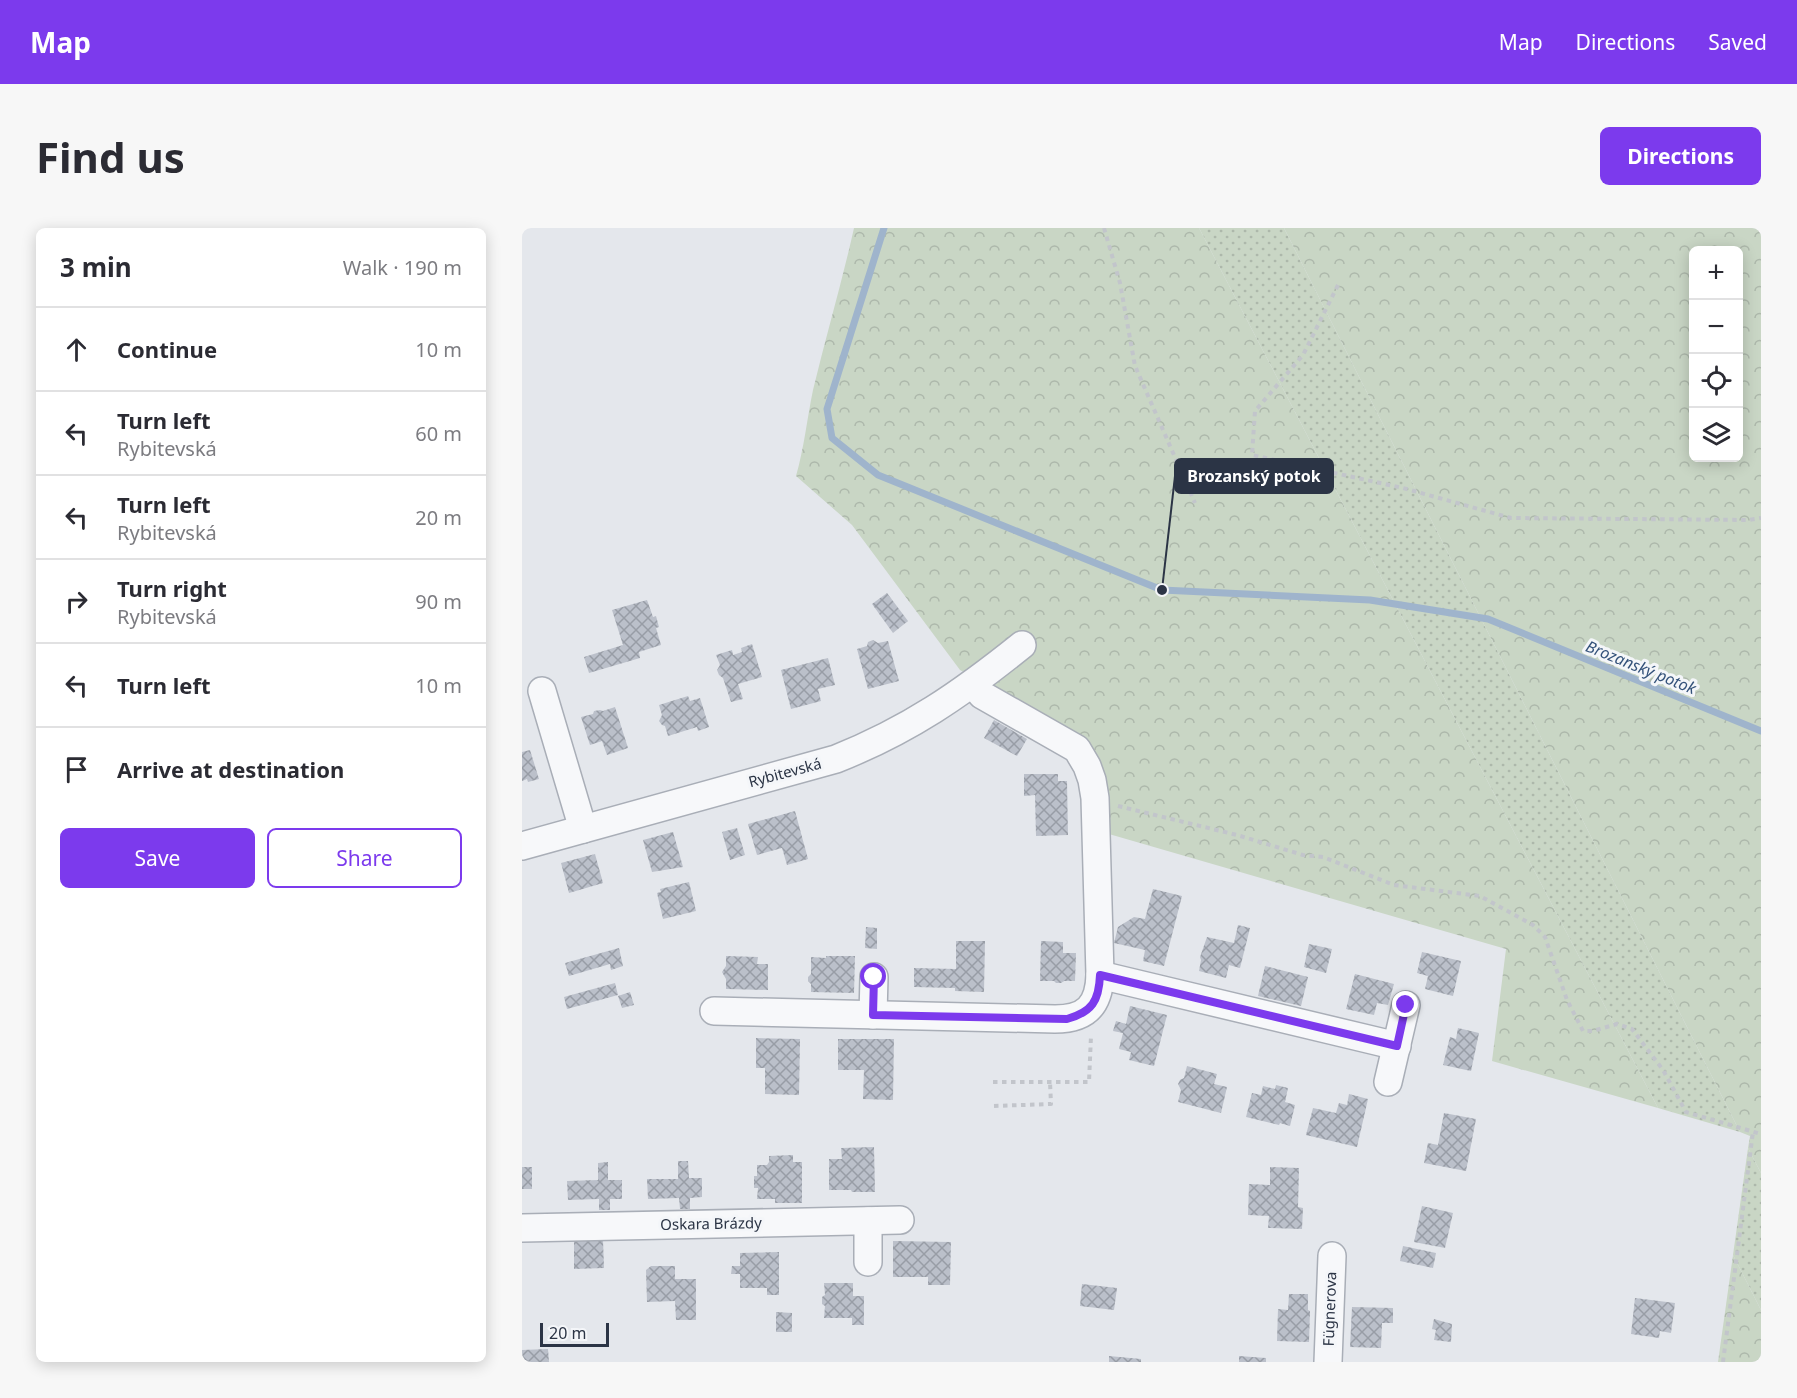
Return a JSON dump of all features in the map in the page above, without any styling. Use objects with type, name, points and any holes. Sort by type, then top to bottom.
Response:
[{"type":"street","name":"Rybitevská","points":[[522,846],[836,759],[889,736],[927,715],[973,684],[1022,645]]},
{"type":"street","points":[[714,1011],[1067,1019],[1082,1015],[1090,1008],[1099,990],[1100,975],[1095,798],[1087,766],[1077,749],[982,695],[973,684]]},
{"type":"street","points":[[542,691],[583,829]]},
{"type":"street","points":[[1100,975],[1397,1046]]},
{"type":"street","points":[[873,1015],[874,977]]},
{"type":"street","points":[[1388,1082],[1406,1005]]},
{"type":"street","name":"Oskara Brázdy","points":[[522,1228],[900,1220]]},
{"type":"street","points":[[867,1221],[868,1262]]},
{"type":"street","name":"Fügnerova","points":[[1328,1362],[1332,1256]]},
{"type":"path","points":[[1104,228],[1120,283],[1135,366],[1195,503]]},
{"type":"path","points":[[1338,285],[1302,355],[1255,411],[1252,455],[1403,488],[1511,518],[1749,520],[1761,518]]},
{"type":"path","points":[[1095,798],[1126,809],[1237,834],[1303,855],[1323,856],[1394,885],[1480,896],[1533,925],[1545,937],[1567,1000],[1583,1031],[1593,1031],[1617,1024],[1632,1029],[1663,1070],[1686,1112],[1761,1134]]},
{"type":"path","points":[[993,1082],[1089,1082],[1090,1008]]},
{"type":"path","points":[[994,1106],[1051,1104],[1050,1082]]},
{"type":"path","points":[[1723,1362],[1753,1132]]},
{"type":"green space","points":[[854,228],[1199,228],[1658,1108],[1492,1061],[1506,949],[1102,832],[1084,744],[960,670],[852,525],[796,476],[813,390]]},
{"type":"green space","points":[[1199,228],[1284,228],[1740,1132],[1658,1108]]},
{"type":"green space","points":[[1284,228],[1761,228],[1761,1173],[1748,1148],[1750,1136],[1740,1132]]},
{"type":"green space","points":[[1748,1148],[1761,1173],[1761,1310],[1733,1255]]},
{"type":"green space","points":[[1733,1255],[1761,1310],[1761,1362],[1718,1362]]},
{"type":"building","points":[[887,593],[908,621],[893,633],[872,604]]},
{"type":"building","points":[[647,600],[653,617],[656,616],[659,627],[656,628],[661,645],[639,652],[640,658],[589,673],[584,657],[623,645],[612,610]]},
{"type":"building","points":[[873,640],[878,643],[888,641],[899,681],[868,689],[857,649],[867,646],[868,642]]},
{"type":"building","points":[[752,644],[762,677],[738,684],[743,699],[731,702],[723,678],[717,670],[720,665],[716,655],[732,650],[733,655],[742,652],[741,648]]},
{"type":"building","points":[[828,658],[835,685],[818,689],[821,701],[791,709],[781,670]]},
{"type":"building","points":[[688,696],[690,701],[700,698],[709,727],[698,731],[697,727],[668,736],[665,726],[659,721],[662,715],[659,705]]},
{"type":"building","points":[[615,707],[628,748],[607,755],[602,741],[590,745],[581,717],[593,714],[594,711]]},
{"type":"building","points":[[994,720],[1027,739],[1017,756],[984,738]]},
{"type":"building","points":[[530,750],[539,779],[528,782],[527,779],[522,781],[522,752]]},
{"type":"building","points":[[1024,774],[1058,774],[1058,781],[1067,781],[1068,835],[1036,836],[1035,795],[1024,796]]},
{"type":"building","points":[[795,811],[808,859],[787,865],[782,848],[757,855],[748,824]]},
{"type":"building","points":[[737,828],[745,855],[730,860],[722,832]]},
{"type":"building","points":[[673,832],[683,867],[652,872],[643,840]]},
{"type":"building","points":[[595,854],[603,883],[569,893],[561,863]]},
{"type":"building","points":[[689,882],[696,911],[663,919],[657,893],[661,892],[660,889]]},
{"type":"building","points":[[1153,889],[1182,896],[1164,966],[1143,961],[1145,950],[1114,943],[1118,927],[1134,917],[1145,919]]},
{"type":"building","points":[[1238,925],[1250,928],[1240,968],[1229,965],[1226,978],[1199,971],[1200,957],[1207,937],[1234,943]]},
{"type":"building","points":[[866,927],[877,928],[877,949],[865,948]]},
{"type":"building","points":[[956,941],[985,941],[984,992],[955,991],[955,988],[914,987],[914,968],[956,969]]},
{"type":"building","points":[[1041,941],[1063,942],[1063,953],[1076,953],[1075,981],[1056,983],[1040,981]]},
{"type":"building","points":[[1309,944],[1332,949],[1326,973],[1304,967]]},
{"type":"building","points":[[619,948],[623,966],[611,970],[610,964],[569,976],[565,963]]},
{"type":"building","points":[[1422,952],[1461,961],[1453,996],[1425,989],[1428,976],[1417,973]]},
{"type":"building","points":[[726,956],[758,957],[757,964],[768,964],[768,990],[726,989],[726,979],[722,972],[726,966]]},
{"type":"building","points":[[826,956],[855,956],[854,993],[811,992],[808,977],[811,974],[811,957],[826,958]]},
{"type":"building","points":[[1265,966],[1308,977],[1301,1006],[1258,996]]},
{"type":"building","points":[[1355,974],[1394,984],[1388,1005],[1377,1003],[1374,1015],[1346,1009]]},
{"type":"building","points":[[615,983],[618,995],[567,1009],[564,997]]},
{"type":"building","points":[[630,992],[634,1005],[622,1008],[618,996]]},
{"type":"building","points":[[1130,1006],[1167,1015],[1154,1066],[1129,1060],[1131,1052],[1119,1049],[1123,1033],[1113,1031],[1116,1021],[1126,1024]]},
{"type":"building","points":[[1458,1028],[1479,1033],[1471,1071],[1443,1065],[1450,1037],[1456,1039]]},
{"type":"building","points":[[756,1038],[800,1039],[799,1095],[765,1094],[765,1068],[756,1068]]},
{"type":"building","points":[[838,1039],[894,1039],[893,1100],[863,1099],[864,1070],[838,1070]]},
{"type":"building","points":[[1187,1066],[1217,1074],[1214,1084],[1227,1087],[1221,1113],[1178,1102],[1181,1090],[1178,1084],[1184,1078]]},
{"type":"building","points":[[1276,1085],[1288,1088],[1285,1102],[1295,1105],[1290,1126],[1246,1117],[1252,1093],[1261,1095],[1263,1086],[1275,1089]]},
{"type":"building","points":[[1349,1094],[1368,1099],[1357,1147],[1306,1135],[1313,1108],[1336,1113],[1339,1103],[1347,1105]]},
{"type":"building","points":[[1444,1113],[1476,1119],[1466,1171],[1424,1163],[1428,1143],[1438,1145]]},
{"type":"building","points":[[874,1147],[875,1192],[829,1190],[829,1159],[842,1159],[841,1148]]},
{"type":"building","points":[[793,1155],[793,1162],[802,1162],[802,1203],[775,1203],[775,1199],[757,1199],[758,1188],[754,1188],[754,1176],[757,1176],[757,1165],[767,1165],[769,1156]]},
{"type":"building","points":[[678,1161],[688,1161],[689,1178],[702,1178],[702,1197],[690,1198],[690,1209],[680,1209],[679,1198],[648,1199],[647,1179],[678,1179]]},
{"type":"building","points":[[608,1162],[608,1180],[622,1180],[622,1199],[610,1199],[610,1210],[599,1210],[599,1199],[568,1200],[567,1181],[598,1180],[598,1163]]},
{"type":"building","points":[[522,1167],[532,1167],[532,1189],[522,1189]]},
{"type":"building","points":[[1270,1167],[1299,1168],[1298,1207],[1303,1208],[1302,1229],[1268,1228],[1269,1216],[1248,1215],[1249,1184],[1270,1185]]},
{"type":"building","points":[[1422,1206],[1453,1213],[1445,1248],[1414,1242]]},
{"type":"building","points":[[603,1240],[604,1268],[574,1269],[574,1241]]},
{"type":"building","points":[[893,1241],[951,1242],[950,1285],[928,1285],[928,1277],[893,1277]]},
{"type":"building","points":[[1403,1246],[1436,1253],[1433,1268],[1400,1261]]},
{"type":"building","points":[[779,1252],[779,1295],[767,1295],[767,1288],[740,1288],[740,1274],[731,1274],[732,1266],[740,1266],[740,1253]]},
{"type":"building","points":[[651,1266],[675,1266],[675,1279],[696,1279],[696,1320],[676,1320],[675,1301],[647,1302],[646,1270]]},
{"type":"building","points":[[824,1283],[853,1283],[853,1296],[864,1296],[864,1325],[852,1325],[852,1318],[824,1318],[825,1306],[822,1304],[822,1297],[825,1295]]},
{"type":"building","points":[[1082,1284],[1117,1288],[1114,1310],[1080,1306]]},
{"type":"building","points":[[1289,1294],[1308,1294],[1309,1342],[1277,1341],[1278,1309],[1288,1310]]},
{"type":"building","points":[[1635,1298],[1675,1303],[1671,1333],[1660,1331],[1659,1338],[1631,1334]]},
{"type":"building","points":[[1352,1307],[1393,1308],[1393,1323],[1382,1323],[1381,1348],[1350,1347]]},
{"type":"building","points":[[776,1312],[792,1313],[792,1332],[776,1332]]},
{"type":"building","points":[[1434,1319],[1452,1324],[1451,1342],[1434,1340],[1436,1330],[1432,1329]]},
{"type":"building","points":[[548,1349],[549,1362],[522,1362],[522,1350]]},
{"type":"building","points":[[1109,1356],[1141,1359],[1141,1362],[1109,1362]]},
{"type":"building","points":[[1239,1356],[1266,1358],[1266,1362],[1239,1362]]},
{"type":"waterway","name":"Brozanský potok","points":[[884,228],[827,409],[832,438],[878,475],[1162,590],[1370,600],[1488,619],[1761,731]]},
{"type":"place","name":"Brozanský potok","points":[[1162,590]]},
{"type":"route","points":[[874,977],[873,1015],[1067,1019],[1082,1015],[1090,1008],[1099,990],[1100,975],[1397,1046],[1406,1005]]}]
